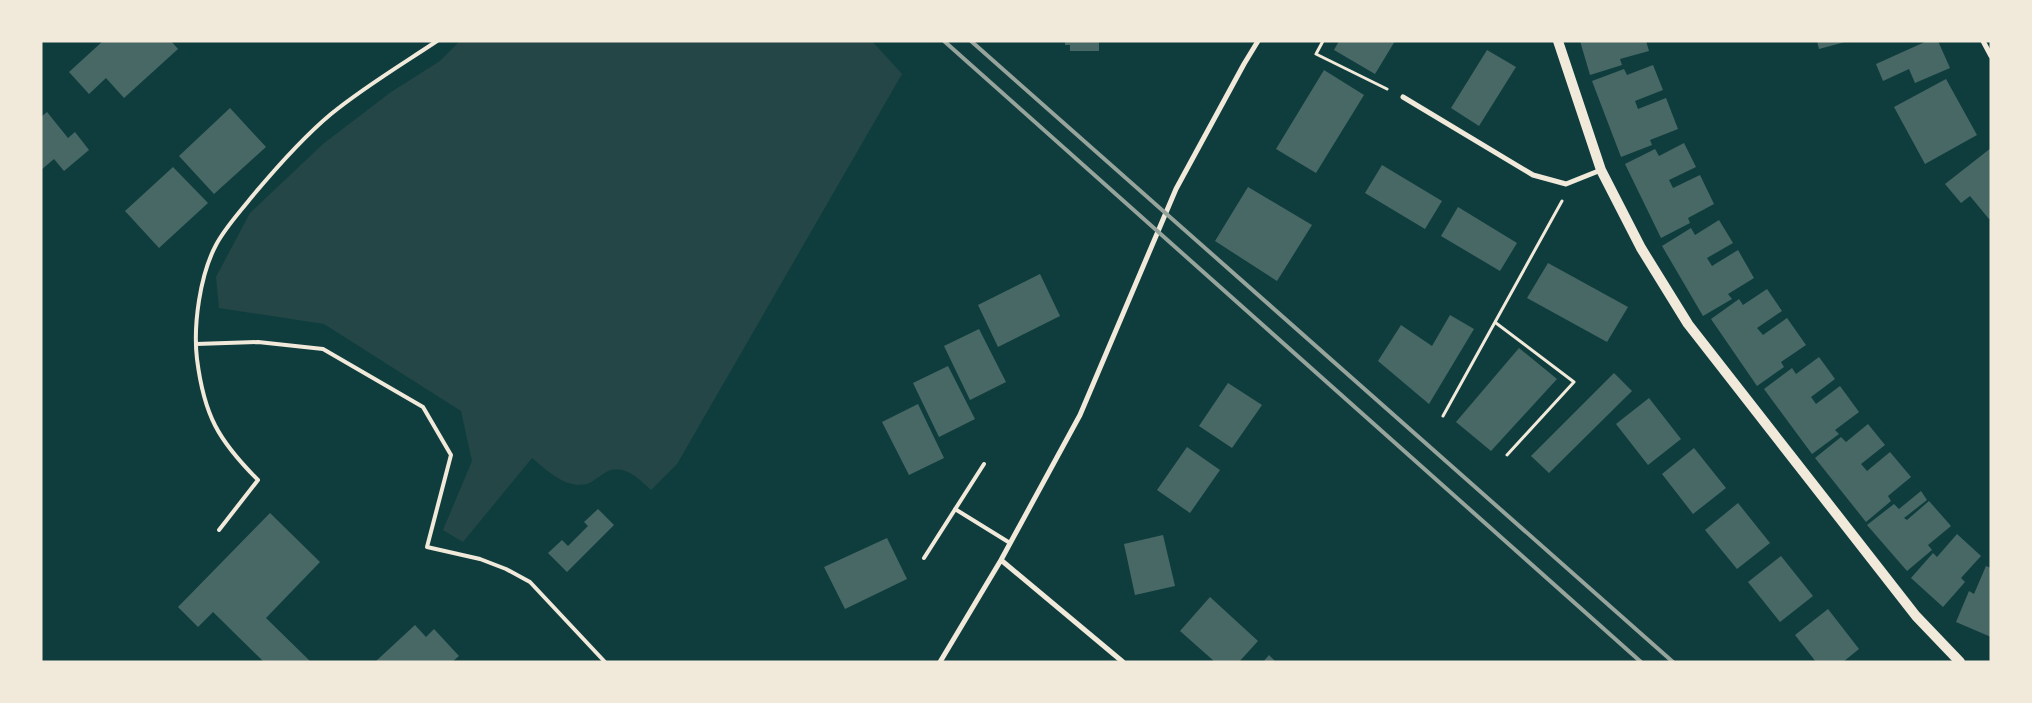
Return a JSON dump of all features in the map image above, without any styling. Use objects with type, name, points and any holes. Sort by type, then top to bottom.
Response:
[{"type":"main road","points":[[1558,41],[1602,170],[1641,248],[1688,324],[1916,616],[1960,662]]},
{"type":"street","points":[[940,662],[1002,560],[1080,415],[1176,189],[1258,41]]},
{"type":"street","points":[[1983,41],[1991,56]]},
{"type":"street","points":[[1403,98],[1533,175],[1566,184],[1602,170]]},
{"type":"street","points":[[1002,560],[1123,662]]},
{"type":"lane","points":[[219,530],[258,480],[223,442],[211,419],[201,388],[196,344],[198,305],[216,245],[236,217],[304,138],[330,114],[436,41]]},
{"type":"lane","points":[[196,344],[258,342],[323,349],[423,406],[451,455],[427,547],[480,558],[530,582],[605,662]]},
{"type":"lane","points":[[924,558],[984,464]]},
{"type":"lane","points":[[956,509],[1010,543]]},
{"type":"path","points":[[1323,41],[1316,54],[1403,98]]},
{"type":"path","points":[[1443,416],[1573,181]]},
{"type":"path","points":[[1496,323],[1574,382],[1507,455]]},
{"type":"shaded area","points":[[460,41],[872,41],[902,74],[677,464],[651,490],[633,475],[617,469],[608,471],[587,484],[571,484],[550,473],[532,458],[463,542],[443,530],[472,461],[461,411],[324,324],[219,308],[216,277],[250,213],[323,144],[391,92],[440,61]]},
{"type":"building","points":[[103,41],[171,41],[178,49],[124,98],[106,78],[89,94],[69,72]]},
{"type":"building","points":[[1065,41],[1099,41],[1099,51],[1070,51],[1070,45],[1065,45]]},
{"type":"building","points":[[1339,41],[1395,41],[1375,74],[1334,50]]},
{"type":"building","points":[[1580,41],[1646,41],[1649,51],[1620,59],[1622,65],[1590,75]]},
{"type":"building","points":[[1817,41],[1845,41],[1845,42],[1819,49]]},
{"type":"building","points":[[1927,41],[1938,41],[1950,68],[1915,83],[1909,69],[1883,81],[1876,64]]},
{"type":"building","points":[[1487,50],[1516,67],[1479,126],[1451,108]]},
{"type":"building","points":[[1653,65],[1663,90],[1635,101],[1638,109],[1666,98],[1678,129],[1650,140],[1652,145],[1621,157],[1592,81],[1624,69],[1627,75]]},
{"type":"building","points":[[1324,70],[1364,95],[1316,173],[1276,149]]},
{"type":"building","points":[[1946,79],[1977,135],[1925,164],[1894,107]]},
{"type":"building","points":[[230,108],[266,147],[214,194],[179,156]]},
{"type":"building","points":[[47,112],[68,138],[75,132],[89,150],[64,171],[54,159],[41,170],[41,117]]},
{"type":"building","points":[[1684,143],[1696,167],[1669,180],[1673,188],[1700,175],[1714,204],[1688,218],[1690,223],[1661,238],[1625,164],[1655,149],[1659,156]]},
{"type":"building","points":[[1991,148],[1991,217],[1989,219],[1970,196],[1961,203],[1945,184]]},
{"type":"building","points":[[1382,165],[1442,201],[1425,229],[1365,193]]},
{"type":"building","points":[[173,167],[208,203],[159,248],[125,211]]},
{"type":"building","points":[[1248,187],[1312,225],[1277,281],[1215,241]]},
{"type":"building","points":[[1458,207],[1517,243],[1500,271],[1441,236]]},
{"type":"building","points":[[1719,220],[1733,243],[1707,258],[1712,266],[1738,250],[1754,278],[1728,294],[1732,299],[1703,316],[1662,246],[1691,228],[1695,235]]},
{"type":"building","points":[[1548,263],[1628,307],[1607,342],[1527,298]]},
{"type":"building","points":[[1040,274],[1060,316],[998,347],[978,305]]},
{"type":"building","points":[[1767,289],[1782,311],[1757,328],[1763,335],[1787,318],[1806,345],[1781,362],[1784,367],[1757,386],[1711,319],[1739,299],[1743,305]]},
{"type":"building","points":[[1450,315],[1474,329],[1429,404],[1378,361],[1401,325],[1432,346]]},
{"type":"building","points":[[979,329],[1006,382],[970,400],[944,346]]},
{"type":"building","points":[[1519,348],[1557,379],[1491,451],[1456,422]]},
{"type":"building","points":[[1819,357],[1835,379],[1811,397],[1816,404],[1840,386],[1859,412],[1835,430],[1839,434],[1812,454],[1764,389],[1792,368],[1796,374]]},
{"type":"building","points":[[948,366],[975,419],[939,437],[913,383]]},
{"type":"building","points":[[1614,373],[1632,391],[1549,473],[1531,456]]},
{"type":"building","points":[[1228,383],[1262,405],[1232,448],[1199,426]]},
{"type":"building","points":[[1649,398],[1681,439],[1648,465],[1616,424]]},
{"type":"building","points":[[918,404],[944,458],[909,475],[882,422]]},
{"type":"building","points":[[1868,424],[1885,445],[1861,464],[1867,471],[1890,452],[1911,477],[1888,496],[1891,501],[1866,522],[1815,458],[1841,437],[1846,442]]},
{"type":"building","points":[[1187,447],[1220,470],[1190,513],[1157,490]]},
{"type":"building","points":[[1694,448],[1726,488],[1693,514],[1662,474]]},
{"type":"building","points":[[1921,491],[1927,500],[1904,518],[1907,520],[1929,501],[1951,526],[1928,545],[1932,550],[1907,571],[1867,525],[1894,504],[1899,509]]},
{"type":"building","points":[[1738,503],[1770,543],[1737,569],[1705,530]]},
{"type":"building","points":[[598,509],[614,525],[567,572],[548,553],[562,540],[568,546],[588,526],[584,522]]},
{"type":"building","points":[[270,513],[320,562],[266,618],[311,662],[264,662],[213,612],[198,627],[178,607]]},
{"type":"building","points":[[1957,534],[1981,556],[1961,578],[1965,582],[1943,607],[1911,578],[1933,553],[1937,557]]},
{"type":"building","points":[[1163,535],[1175,586],[1135,595],[1124,544]]},
{"type":"building","points":[[887,538],[907,579],[845,609],[824,567]]},
{"type":"building","points":[[1781,556],[1813,596],[1780,622],[1748,582]]},
{"type":"building","points":[[1986,566],[1991,568],[1991,637],[1956,622],[1969,591],[1974,594]]},
{"type":"building","points":[[1210,597],[1258,641],[1239,662],[1215,662],[1180,631]]},
{"type":"building","points":[[1828,609],[1859,649],[1843,662],[1816,662],[1795,635]]},
{"type":"building","points":[[415,625],[426,637],[434,629],[459,656],[452,662],[375,662]]},
{"type":"building","points":[[1269,655],[1276,662],[1263,662]]},
{"type":"railway","points":[[944,41],[1641,662]]},
{"type":"railway","points":[[971,41],[1673,662]]}]
